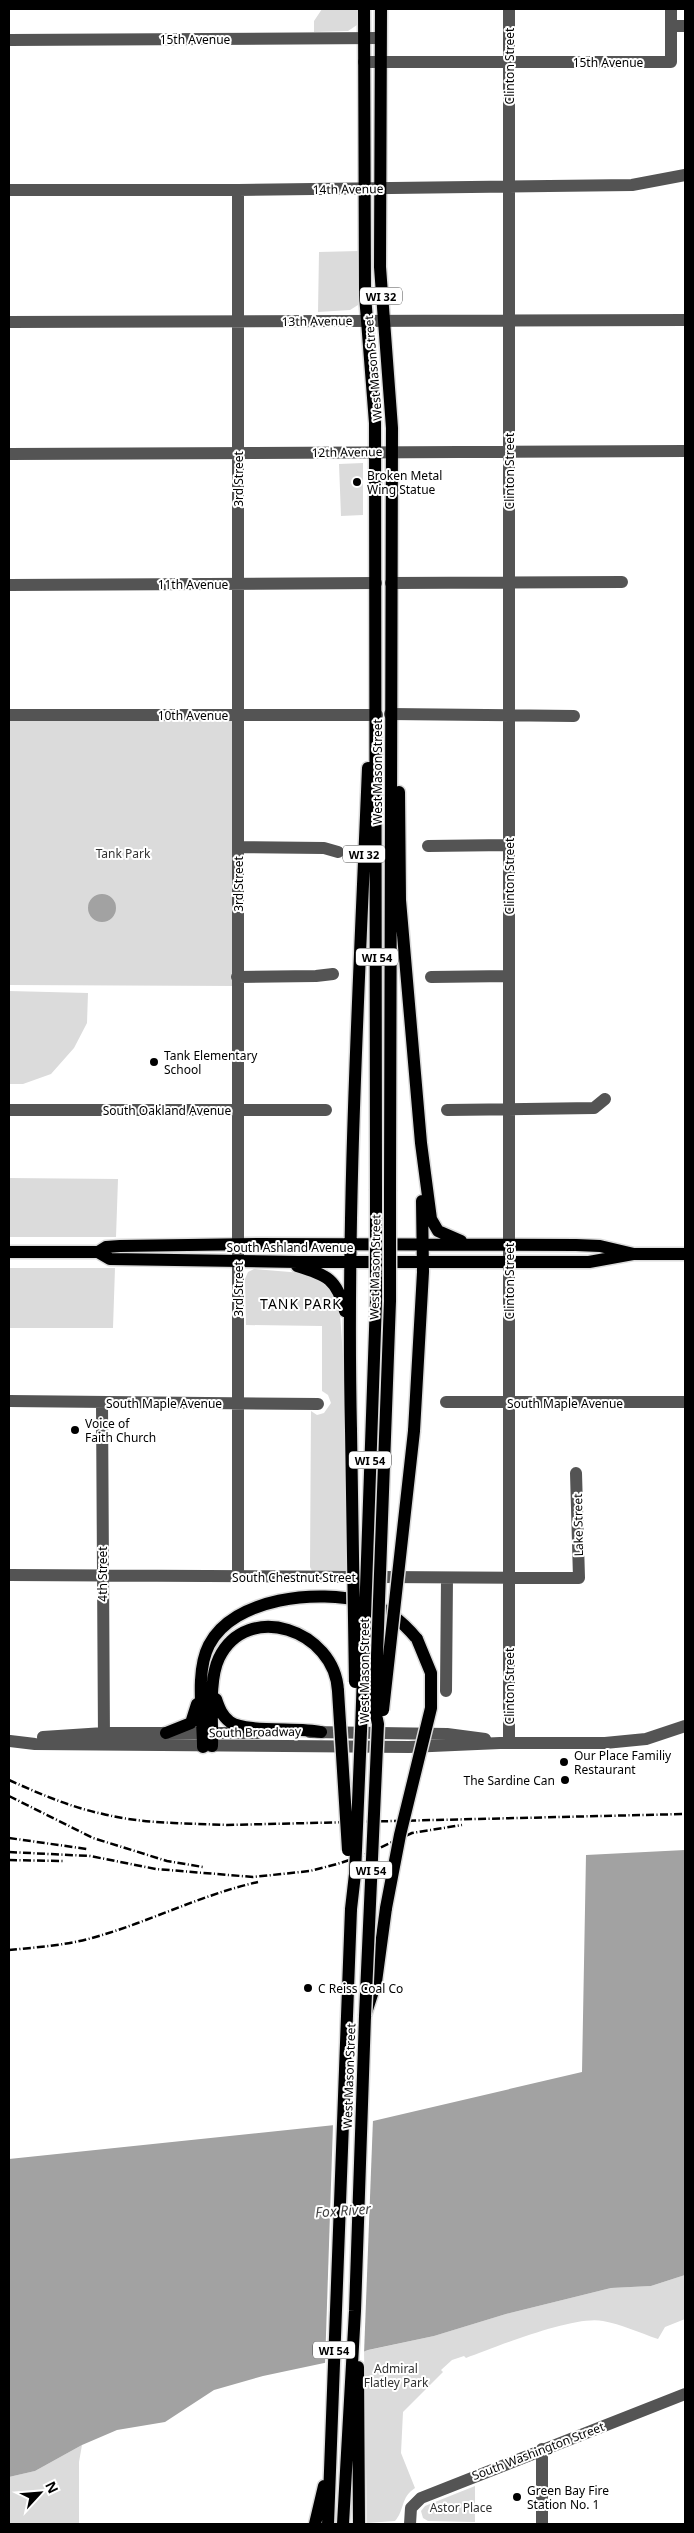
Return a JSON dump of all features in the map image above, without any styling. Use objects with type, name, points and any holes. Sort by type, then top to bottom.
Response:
[{"type":"main road","name":"West Mason Street","points":[[328,2524],[350,1910],[355,1874],[376,1301],[375,423],[367,320],[364,9]]},
{"type":"main road","name":"West Mason Street","points":[[343,2524],[354,2311],[377,1729],[375,1710],[390,1301],[392,414],[382,320],[379,188],[381,9]]},
{"type":"main road","name":"WI 32","points":[[349,1261],[369,749],[376,720]]},
{"type":"main road","name":"WI 32","points":[[390,730],[397,768],[400,900],[421,1143],[423,1244]]},
{"type":"main road","points":[[421,1143],[431,1219],[438,1231],[465,1244]]},
{"type":"main road","points":[[377,1729],[383,1708],[414,1430],[423,1244]]},
{"type":"main road","name":"South Ashland Avenue","points":[[9,1252],[98,1252],[112,1246],[509,1244],[593,1246],[634,1254],[685,1254]]},
{"type":"main road","name":"South Ashland Avenue","points":[[98,1252],[110,1259],[282,1262],[594,1262],[634,1254]]},
{"type":"main road","points":[[349,1261],[354,1664],[356,1709],[361,1731]]},
{"type":"main road","points":[[282,1262],[318,1272],[335,1284],[342,1298],[349,1331]]},
{"type":"main road","points":[[166,1733],[188,1726],[194,1719],[197,1706],[198,1680],[210,1643],[227,1624],[252,1608],[285,1600],[325,1596],[364,1602],[397,1618],[417,1639],[426,1656],[431,1673],[431,1708],[400,1835],[376,1982],[365,2016]]},
{"type":"main road","points":[[208,1747],[213,1677],[222,1653],[238,1637],[260,1629],[289,1629],[302,1635],[320,1648],[334,1668],[338,1683],[350,1910]]},
{"type":"main road","points":[[201,1670],[208,1733]]},
{"type":"main road","points":[[213,1677],[219,1709],[234,1724],[247,1728],[300,1728],[321,1732]]},
{"type":"main road","points":[[354,2311],[358,2360],[359,2524]]},
{"type":"main road","points":[[315,2524],[330,2457]]},
{"type":"street","name":"Clinton Street","points":[[504,1743],[509,1579],[509,9]]},
{"type":"street","points":[[671,9],[671,26],[685,26]]},
{"type":"street","name":"15th Avenue","points":[[364,62],[671,62],[671,26]]},
{"type":"street","name":"15th Avenue","points":[[9,40],[380,38]]},
{"type":"street","name":"14th Avenue","points":[[9,190],[509,188],[632,185],[685,175]]},
{"type":"street","name":"3rd Street","points":[[238,190],[238,1577]]},
{"type":"street","name":"13th Avenue","points":[[9,322],[685,320]]},
{"type":"street","name":"12th Avenue","points":[[9,454],[685,451]]},
{"type":"street","points":[[391,583],[622,582]]},
{"type":"street","name":"11th Avenue","points":[[9,585],[376,583]]},
{"type":"street","points":[[390,714],[574,716]]},
{"type":"street","name":"10th Avenue","points":[[9,715],[238,716],[376,720]]},
{"type":"street","points":[[428,846],[509,845]]},
{"type":"street","points":[[238,847],[324,848],[338,852]]},
{"type":"street","points":[[237,977],[333,974]]},
{"type":"street","points":[[431,977],[509,976]]},
{"type":"street","points":[[447,1110],[594,1108],[605,1099]]},
{"type":"street","name":"South Oakland Avenue","points":[[9,1110],[326,1110]]},
{"type":"street","name":"South Maple Avenue","points":[[9,1401],[318,1404]]},
{"type":"street","name":"4th Street","points":[[102,1402],[104,1739]]},
{"type":"street","name":"South Maple Avenue","points":[[446,1402],[685,1402]]},
{"type":"street","name":"Lake Street","points":[[576,1473],[579,1578]]},
{"type":"street","name":"South Chestnut Street","points":[[9,1574],[579,1578]]},
{"type":"street","points":[[446,1691],[447,1578]]},
{"type":"street","name":"South Broadway","points":[[104,1739],[208,1747],[409,1747],[504,1743],[627,1742],[685,1726]]},
{"type":"street","name":"South Broadway","points":[[9,1741],[104,1739],[166,1733],[321,1732],[377,1729],[464,1735],[504,1743]]},
{"type":"street","name":"South Washington Street","points":[[410,2524],[411,2508],[421,2498],[685,2394]]},
{"type":"street","points":[[542,2449],[542,2524]]},
{"type":"green space","points":[[322,9],[359,9],[357,25],[348,31],[314,32],[314,21]]},
{"type":"green space","points":[[359,251],[358,305],[350,310],[318,312],[319,252]]},
{"type":"green space","points":[[363,463],[363,515],[341,516],[339,464]]},
{"type":"green space","name":"Tank Park","points":[[9,715],[238,716],[237,986],[9,985]]},
{"type":"green space","points":[[9,991],[88,993],[87,1023],[74,1048],[51,1074],[23,1084],[9,1084]]},
{"type":"green space","points":[[9,1178],[118,1179],[116,1237],[9,1237]]},
{"type":"green space","points":[[9,1268],[115,1268],[113,1328],[9,1328]]},
{"type":"green space","points":[[254,1269],[302,1273],[328,1283],[337,1302],[340,1314],[345,1385],[348,1570],[312,1571],[310,1567],[311,1411],[317,1415],[324,1413],[331,1403],[328,1395],[322,1391],[322,1326],[246,1325],[245,1279],[248,1272]]},
{"type":"green space","name":"Admiral Flatley Park","points":[[685,2275],[685,2319],[665,2327],[658,2339],[617,2324],[590,2320],[555,2327],[466,2358],[464,2356],[452,2360],[441,2370],[443,2372],[403,2412],[401,2453],[415,2488],[407,2496],[395,2521],[367,2523],[364,2351],[434,2336],[506,2314],[611,2288],[651,2286]]},
{"type":"green space","points":[[82,2445],[79,2462],[79,2523],[9,2523],[9,2477],[35,2471]]},
{"type":"green space","name":"Astor Place","points":[[475,2486],[475,2522],[428,2521],[423,2518],[421,2511],[425,2506]]},
{"type":"water","points":[[102,894],[112,898],[116,908],[112,918],[102,922],[92,918],[88,908],[92,898]]},
{"type":"water","name":"Fox River","points":[[685,1850],[685,2275],[651,2286],[611,2288],[506,2314],[434,2336],[368,2350],[343,2359],[263,2376],[214,2390],[165,2422],[117,2430],[82,2445],[35,2471],[9,2477],[9,2159],[373,2121],[582,2072],[586,1855]]},
{"type":"pier","points":[[373,2119],[364,2354],[325,2365],[333,2124]]},
{"type":"railway","points":[[9,1780],[79,1808],[133,1820],[165,1822],[227,1825],[685,1814]]},
{"type":"railway","points":[[9,1796],[93,1838],[167,1861],[203,1867]]},
{"type":"railway","points":[[9,1852],[90,1856],[156,1869],[253,1877],[310,1871],[362,1856],[412,1833],[462,1825]]},
{"type":"railway","points":[[9,1838],[87,1849]]},
{"type":"railway","points":[[9,1860],[64,1861]]},
{"type":"railway","points":[[9,1950],[88,1939],[119,1930],[218,1893],[258,1882]]},
{"type":"place","name":"Broken Metal Wing Statue","points":[[357,482]]},
{"type":"place","name":"Tank Elementary School","points":[[154,1062]]},
{"type":"place","name":"Voice of Faith Church","points":[[75,1430]]},
{"type":"place","name":"Our Place Familiy Restaurant","points":[[564,1762]]},
{"type":"place","name":"The Sardine Can","points":[[565,1780]]},
{"type":"place","name":"C Reiss Coal Co","points":[[308,1988]]},
{"type":"place","name":"Green Bay Fire Station No. 1","points":[[517,2497]]},
{"type":"district","name":"TANK PARK","points":[[301,1303]]}]
